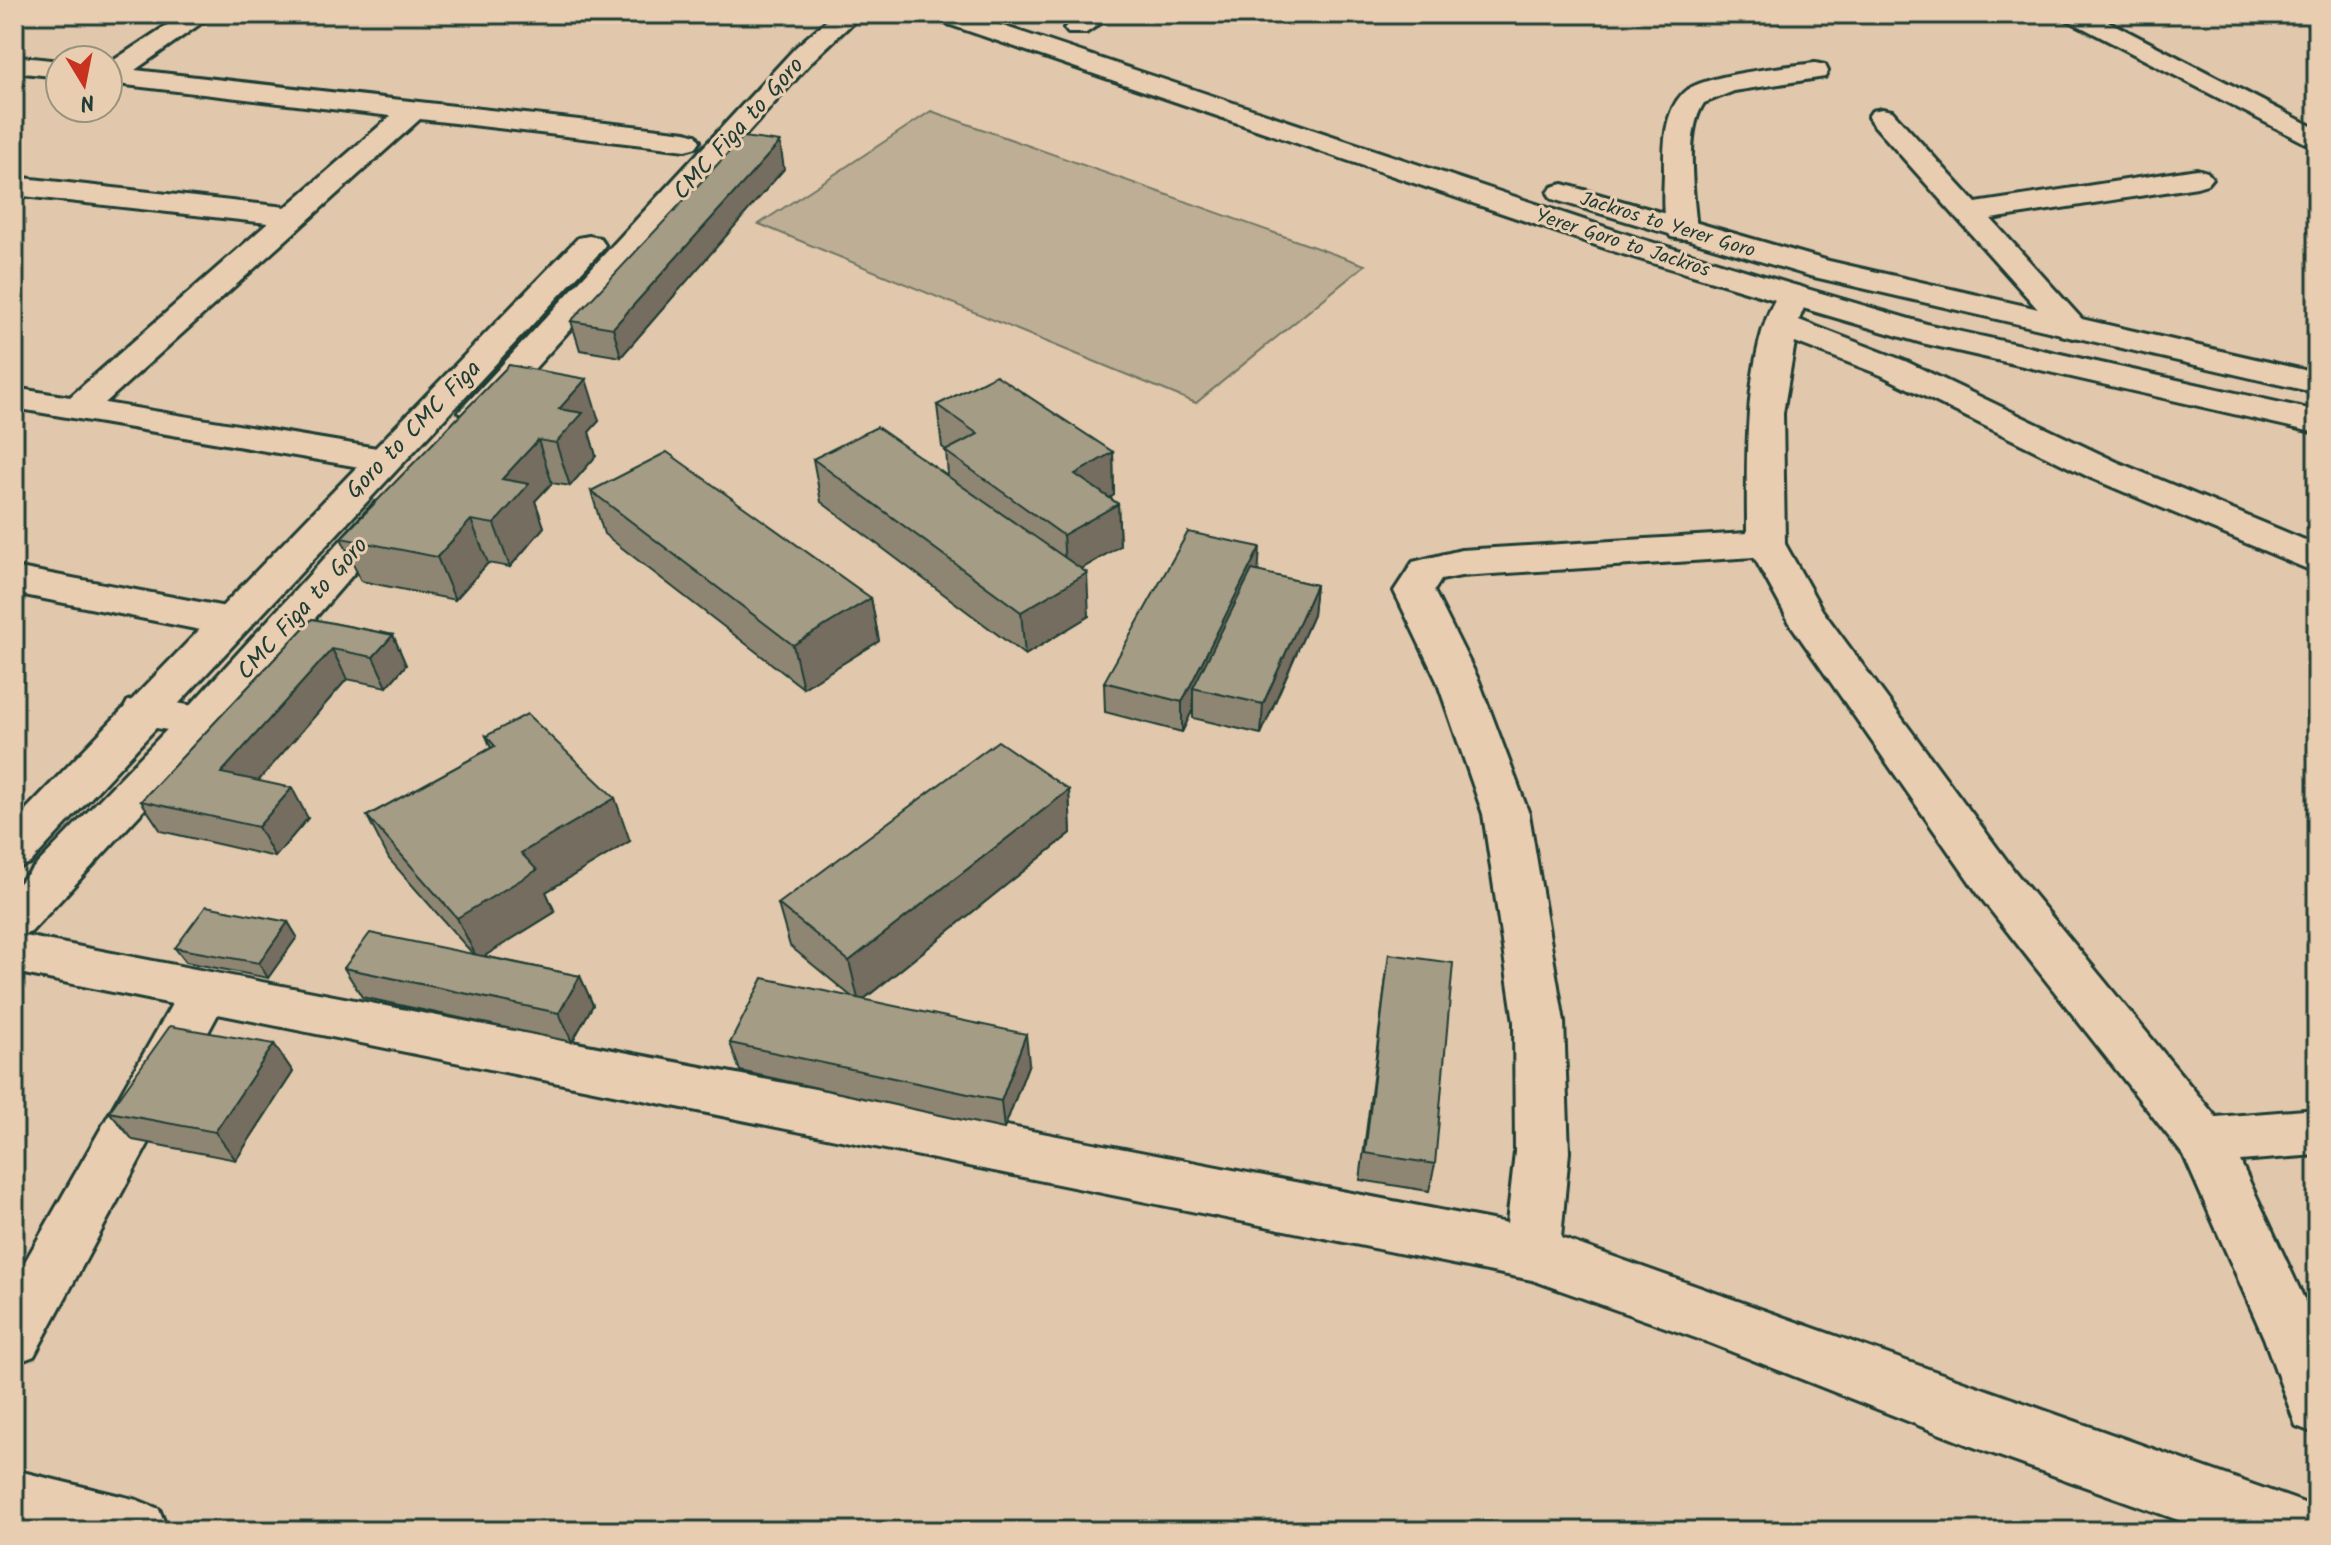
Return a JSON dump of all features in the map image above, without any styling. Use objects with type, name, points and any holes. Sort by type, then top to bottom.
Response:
[{"type":"street","points":[[124,65],[201,14]]},
{"type":"street","name":"Goro to CMC Figa","points":[[14,851],[686,141],[773,54],[819,14]]},
{"type":"street","name":"CMC Figa to Goro","points":[[456,436],[805,53],[848,14]]},
{"type":"street","name":"Yerer Goro to Jackros","points":[[942,14],[1627,245],[1787,310],[1922,333],[2317,422]]},
{"type":"street","points":[[2075,14],[2317,140]]},
{"type":"street","points":[[1048,19],[1089,21],[1120,43]]},
{"type":"street","points":[[14,64],[44,67]]},
{"type":"street","points":[[1682,230],[1678,168],[1684,114],[1694,97],[1734,83],[1815,71]]},
{"type":"street","points":[[124,77],[686,141]]},
{"type":"street","name":"Jackros to Yerer Goro","points":[[1221,78],[1520,179],[1682,230],[1821,269],[2317,383]]},
{"type":"street","points":[[78,408],[414,110]]},
{"type":"street","points":[[1882,117],[2073,328]]},
{"type":"street","points":[[1970,213],[2197,178]]},
{"type":"street","points":[[14,186],[292,217]]},
{"type":"street","points":[[2317,560],[2104,470],[1893,368],[1787,310],[1765,413],[1766,544],[1805,616],[1998,885],[2121,1034],[2204,1141],[2292,1336],[2317,1405]]},
{"type":"street","points":[[14,398],[383,460]]},
{"type":"street","name":"CMC Figa to Goro","points":[[14,919],[201,721],[415,481]]},
{"type":"street","points":[[1532,1254],[1542,1152],[1539,1022],[1506,814],[1458,681],[1414,591],[1427,571],[1461,563],[1766,544]]},
{"type":"street","points":[[14,580],[231,622]]},
{"type":"street","points":[[143,712],[201,721]]},
{"type":"street","points":[[14,953],[1532,1254],[2296,1531]]},
{"type":"street","points":[[14,1336],[206,990]]},
{"type":"street","points":[[2204,1141],[2317,1132]]},
{"type":"street","points":[[15,1502],[137,1531]]},
{"type":"shaded area","points":[[931,111],[1365,265],[1196,403],[759,224]]},
{"type":"building","points":[[743,137],[780,142],[613,328],[571,321]]},
{"type":"building","points":[[509,365],[586,379],[559,409],[583,413],[556,443],[538,440],[502,479],[529,484],[494,524],[471,520],[437,557],[341,538]]},
{"type":"building","points":[[996,375],[1113,452],[1075,474],[1118,504],[1063,535],[945,451],[978,434],[937,405]]},
{"type":"building","points":[[877,427],[1087,573],[1021,612],[813,459]]},
{"type":"building","points":[[667,452],[871,598],[793,645],[591,491]]},
{"type":"building","points":[[1188,532],[1260,547],[1182,702],[1104,682]]},
{"type":"building","points":[[1252,570],[1316,585],[1263,704],[1193,688]]},
{"type":"building","points":[[312,619],[393,635],[373,657],[332,649],[221,773],[292,788],[258,827],[141,801]]},
{"type":"building","points":[[527,714],[615,798],[521,853],[537,870],[457,918],[367,816],[495,746],[486,736]]},
{"type":"building","points":[[998,741],[1069,790],[849,961],[778,904]]},
{"type":"building","points":[[206,906],[288,922],[259,963],[175,948]]},
{"type":"building","points":[[370,933],[580,976],[559,1013],[344,968]]},
{"type":"building","points":[[1389,954],[1453,963],[1435,1164],[1365,1153]]},
{"type":"building","points":[[763,978],[1026,1034],[1001,1101],[730,1043]]},
{"type":"building","points":[[170,1026],[274,1044],[215,1132],[109,1112]]}]
